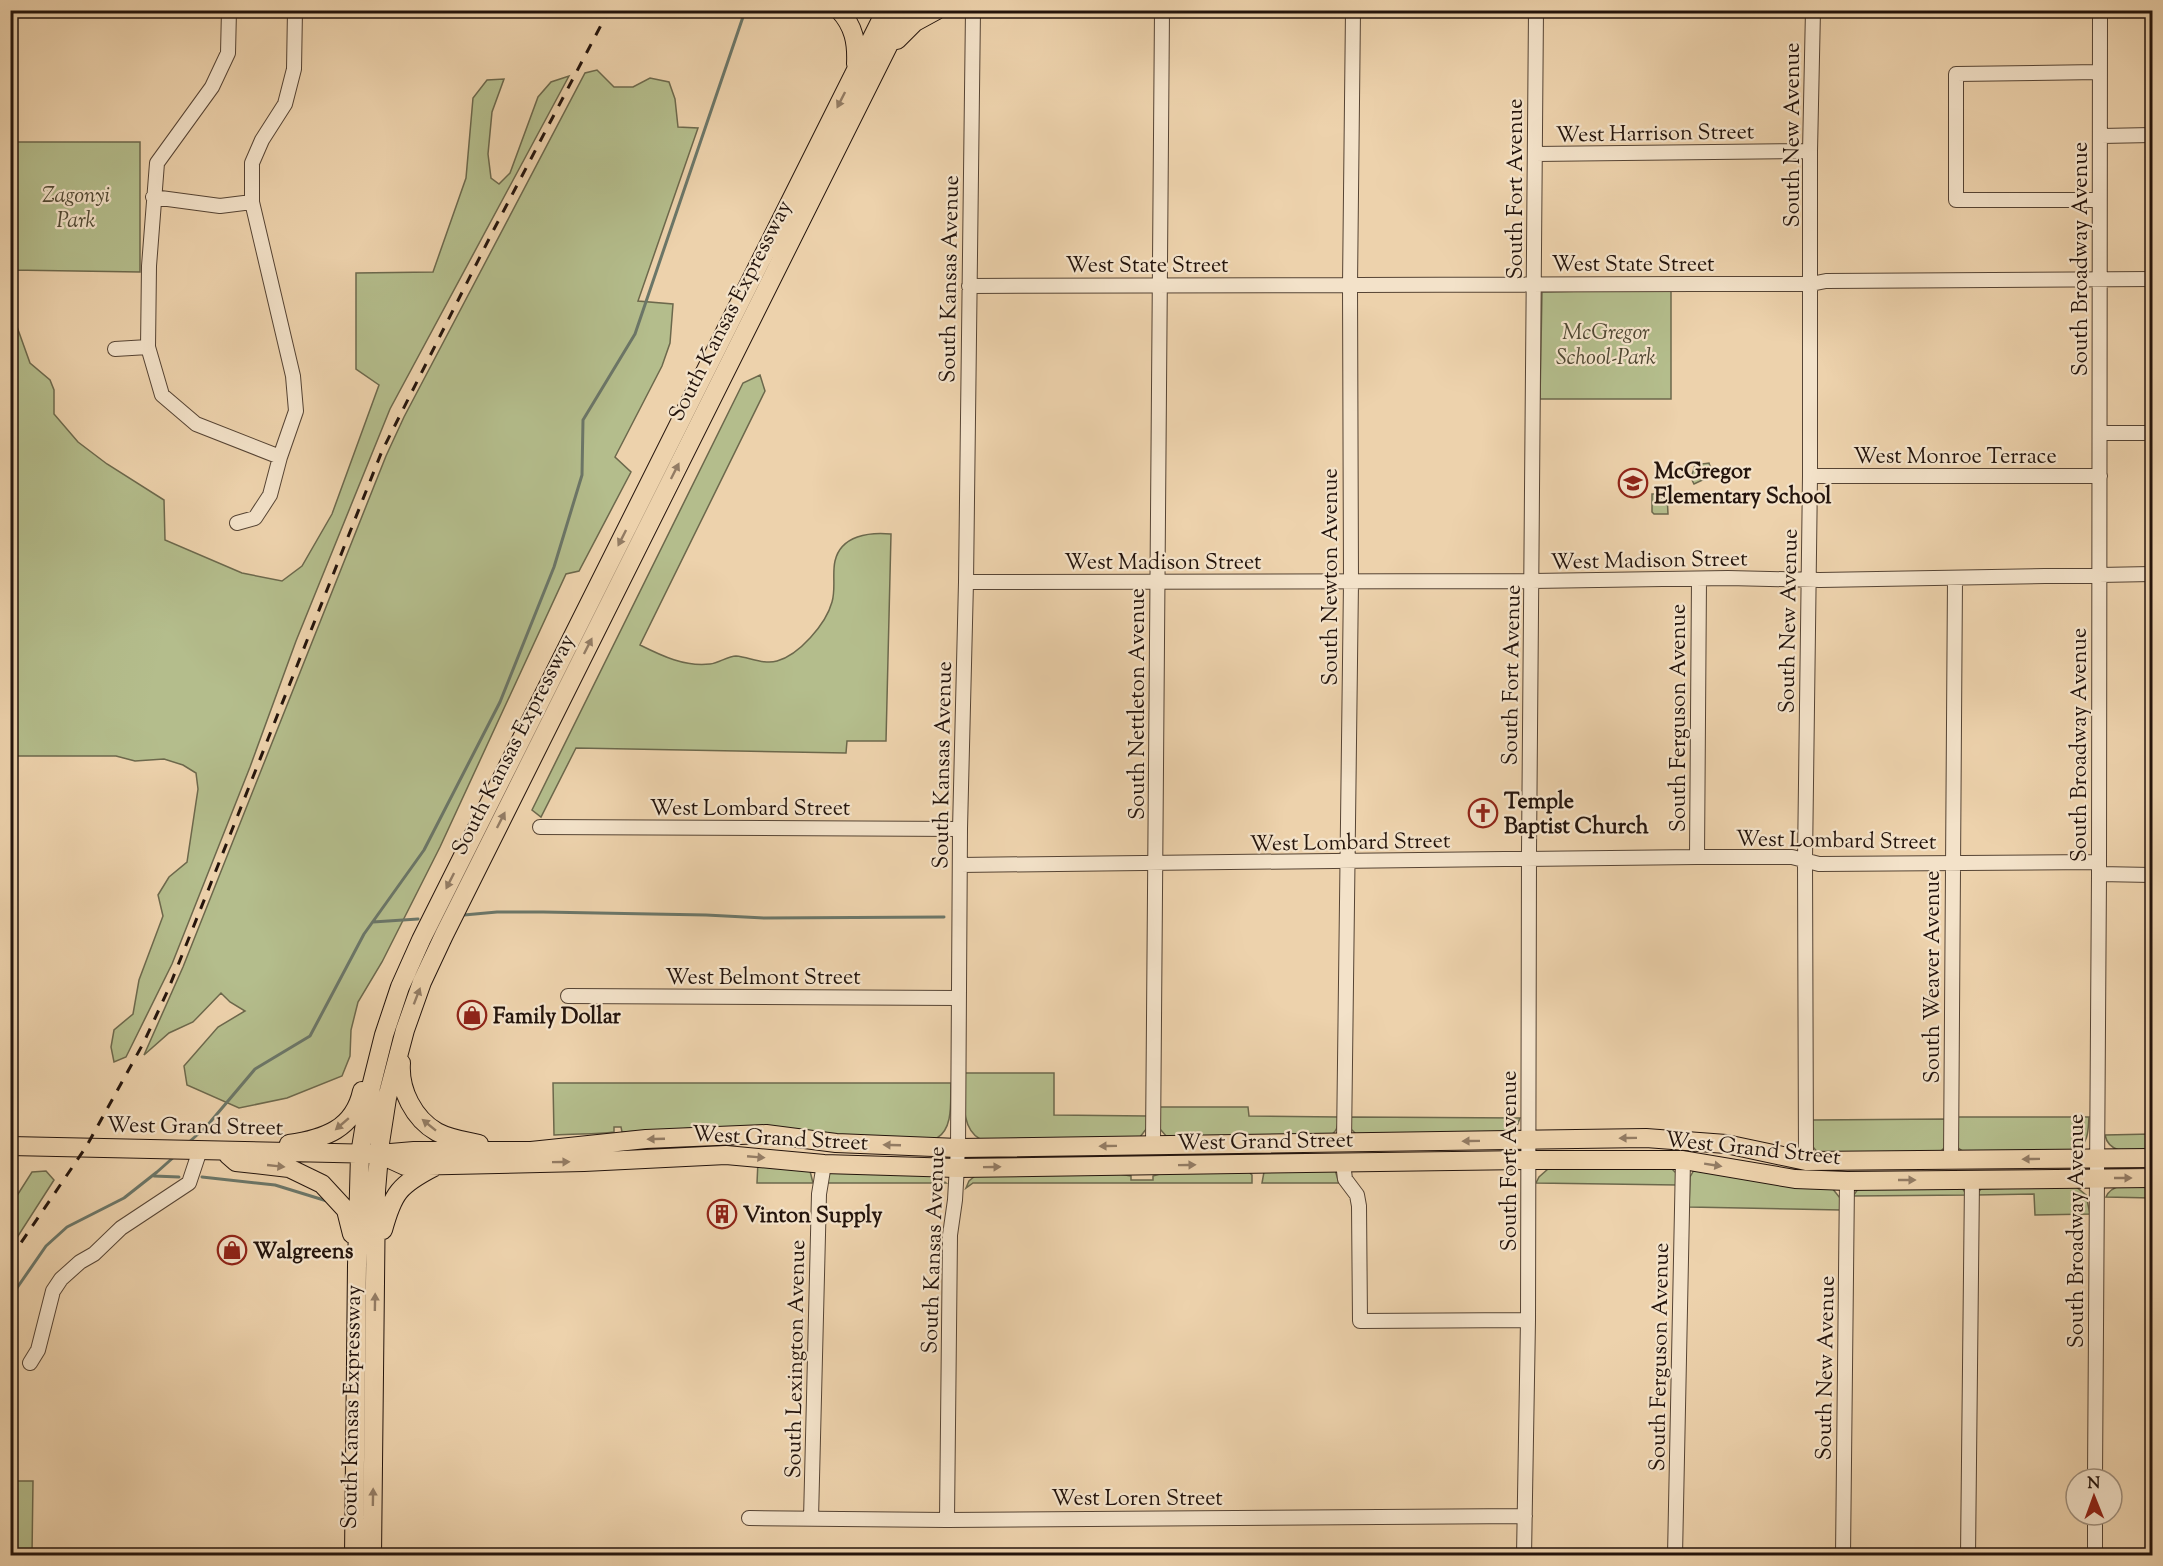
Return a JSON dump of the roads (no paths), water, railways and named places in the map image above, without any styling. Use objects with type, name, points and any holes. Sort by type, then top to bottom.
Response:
[{"type":"main road","points":[[839,10],[855,38],[855,70]]},
{"type":"main road","name":"South Kansas Expressway","points":[[354,1556],[360,1154],[371,1087],[384,1035],[400,987],[421,940],[886,10]]},
{"type":"main road","name":"South Kansas Expressway","points":[[372,1556],[375,1258],[379,1154],[387,1098],[405,1030],[422,982],[440,942],[906,10]]},
{"type":"main road","points":[[878,65],[909,27],[922,17],[937,10]]},
{"type":"main road","points":[[405,1030],[400,1071],[406,1094],[419,1116],[430,1127],[447,1136],[504,1151]]},
{"type":"main road","points":[[222,1150],[267,1148],[321,1138],[330,1134],[348,1120],[358,1106],[369,1061],[384,1035]]},
{"type":"main road","name":"West Grand Street","points":[[10,1146],[379,1154],[531,1150],[646,1139],[766,1134],[836,1143],[958,1148],[1646,1138],[1726,1144],[1806,1161],[2152,1158]]},
{"type":"main road","points":[[222,1150],[236,1162],[289,1168],[322,1184],[346,1210],[357,1265]]},
{"type":"main road","name":"West Grand Street","points":[[379,1154],[405,1166],[584,1162],[726,1155],[824,1164],[957,1168],[1683,1160],[1795,1179],[1847,1181],[2152,1178]]},
{"type":"main road","points":[[375,1258],[390,1204],[396,1193],[418,1175],[440,1164]]},
{"type":"street","points":[[229,10],[228,54],[212,87],[157,163],[149,266],[148,347],[162,395],[196,424],[280,457]]},
{"type":"street","points":[[237,523],[255,518],[270,495],[296,411],[293,376],[252,202],[252,163],[262,140],[285,104],[294,69],[295,10]]},
{"type":"street","name":"South Kansas Avenue","points":[[947,1520],[950,1235],[958,1148],[960,829],[966,582],[972,10]]},
{"type":"street","name":"South Nettleton Avenue","points":[[1153,1145],[1162,10]]},
{"type":"street","name":"South Newton Avenue","points":[[1344,1143],[1351,582],[1350,285],[1353,10]]},
{"type":"street","name":"South Fort Avenue","points":[[1524,1556],[1528,1320],[1529,860],[1536,10]]},
{"type":"street","name":"South New Avenue","points":[[1806,1161],[1805,860],[1813,10]]},
{"type":"street","name":"South Broadway Avenue","points":[[2095,1467],[2099,868],[2100,10]]},
{"type":"street","points":[[2099,72],[1956,74],[1956,200],[2099,200]]},
{"type":"street","points":[[2101,136],[2152,135]]},
{"type":"street","name":"West Harrison Street","points":[[1535,154],[1810,151]]},
{"type":"street","points":[[153,197],[220,206],[252,202]]},
{"type":"street","name":"West State Street","points":[[969,286],[1811,284],[1826,281],[2152,279]]},
{"type":"street","points":[[115,349],[148,347]]},
{"type":"street","points":[[2100,433],[2152,432]]},
{"type":"street","name":"West Monroe Terrace","points":[[1810,476],[2100,476]]},
{"type":"street","name":"West Madison Street","points":[[966,582],[1532,581],[2152,574]]},
{"type":"street","name":"South Weaver Avenue","points":[[1951,1160],[1955,578]]},
{"type":"street","name":"South Ferguson Avenue","points":[[1697,857],[1699,579]]},
{"type":"street","name":"West Lombard Street","points":[[540,826],[960,829]]},
{"type":"street","name":"West Lombard Street","points":[[960,865],[1792,857],[1819,864],[1953,862],[2099,868],[2152,874]]},
{"type":"street","name":"West Belmont Street","points":[[568,996],[958,998]]},
{"type":"street","points":[[30,1363],[38,1350],[53,1291],[61,1279],[80,1262],[94,1254],[121,1228],[189,1183],[197,1150]]},
{"type":"street","name":"South Ferguson Avenue","points":[[1675,1556],[1683,1160]]},
{"type":"street","points":[[1343,1163],[1345,1179],[1356,1195],[1359,1206],[1360,1321],[1528,1320]]},
{"type":"street","name":"South Lexington Avenue","points":[[812,1519],[819,1194],[824,1164]]},
{"type":"street","points":[[1968,1556],[1972,1180]]},
{"type":"street","name":"South New Avenue","points":[[1843,1556],[1847,1181]]},
{"type":"street","name":"West Loren Street","points":[[749,1518],[947,1520],[1525,1516]]},
{"type":"street","points":[[2095,1527],[2095,1556]]},
{"type":"waterway","points":[[188,1143],[206,1127],[255,1069],[310,1036],[364,934],[424,850],[500,702],[554,567],[582,475],[583,420],[635,334],[745,11]]},
{"type":"waterway","points":[[464,915],[543,912],[764,918],[944,917]]},
{"type":"waterway","points":[[373,922],[418,919]]},
{"type":"waterway","points":[[10,1298],[46,1246],[67,1227],[124,1198],[175,1156]]},
{"type":"waterway","points":[[154,1176],[179,1177]]},
{"type":"waterway","points":[[202,1177],[275,1185],[327,1201]]},
{"type":"railway","points":[[10,1259],[86,1147],[144,1042],[168,990],[382,451],[492,233],[609,10]]},
{"type":"place","name":"McGregor Elementary School","points":[[1633,483]]},
{"type":"place","name":"Temple Baptist Church","points":[[1483,813]]},
{"type":"place","name":"Family Dollar","points":[[472,1015]]},
{"type":"place","name":"Vinton Supply","points":[[722,1214]]},
{"type":"place","name":"Walgreens","points":[[232,1250]]},
{"type":"park label","name":"Zagonyi Park","points":[[76,206]]},
{"type":"park label","name":"McGregor School-Park","points":[[1606,344]]}]
